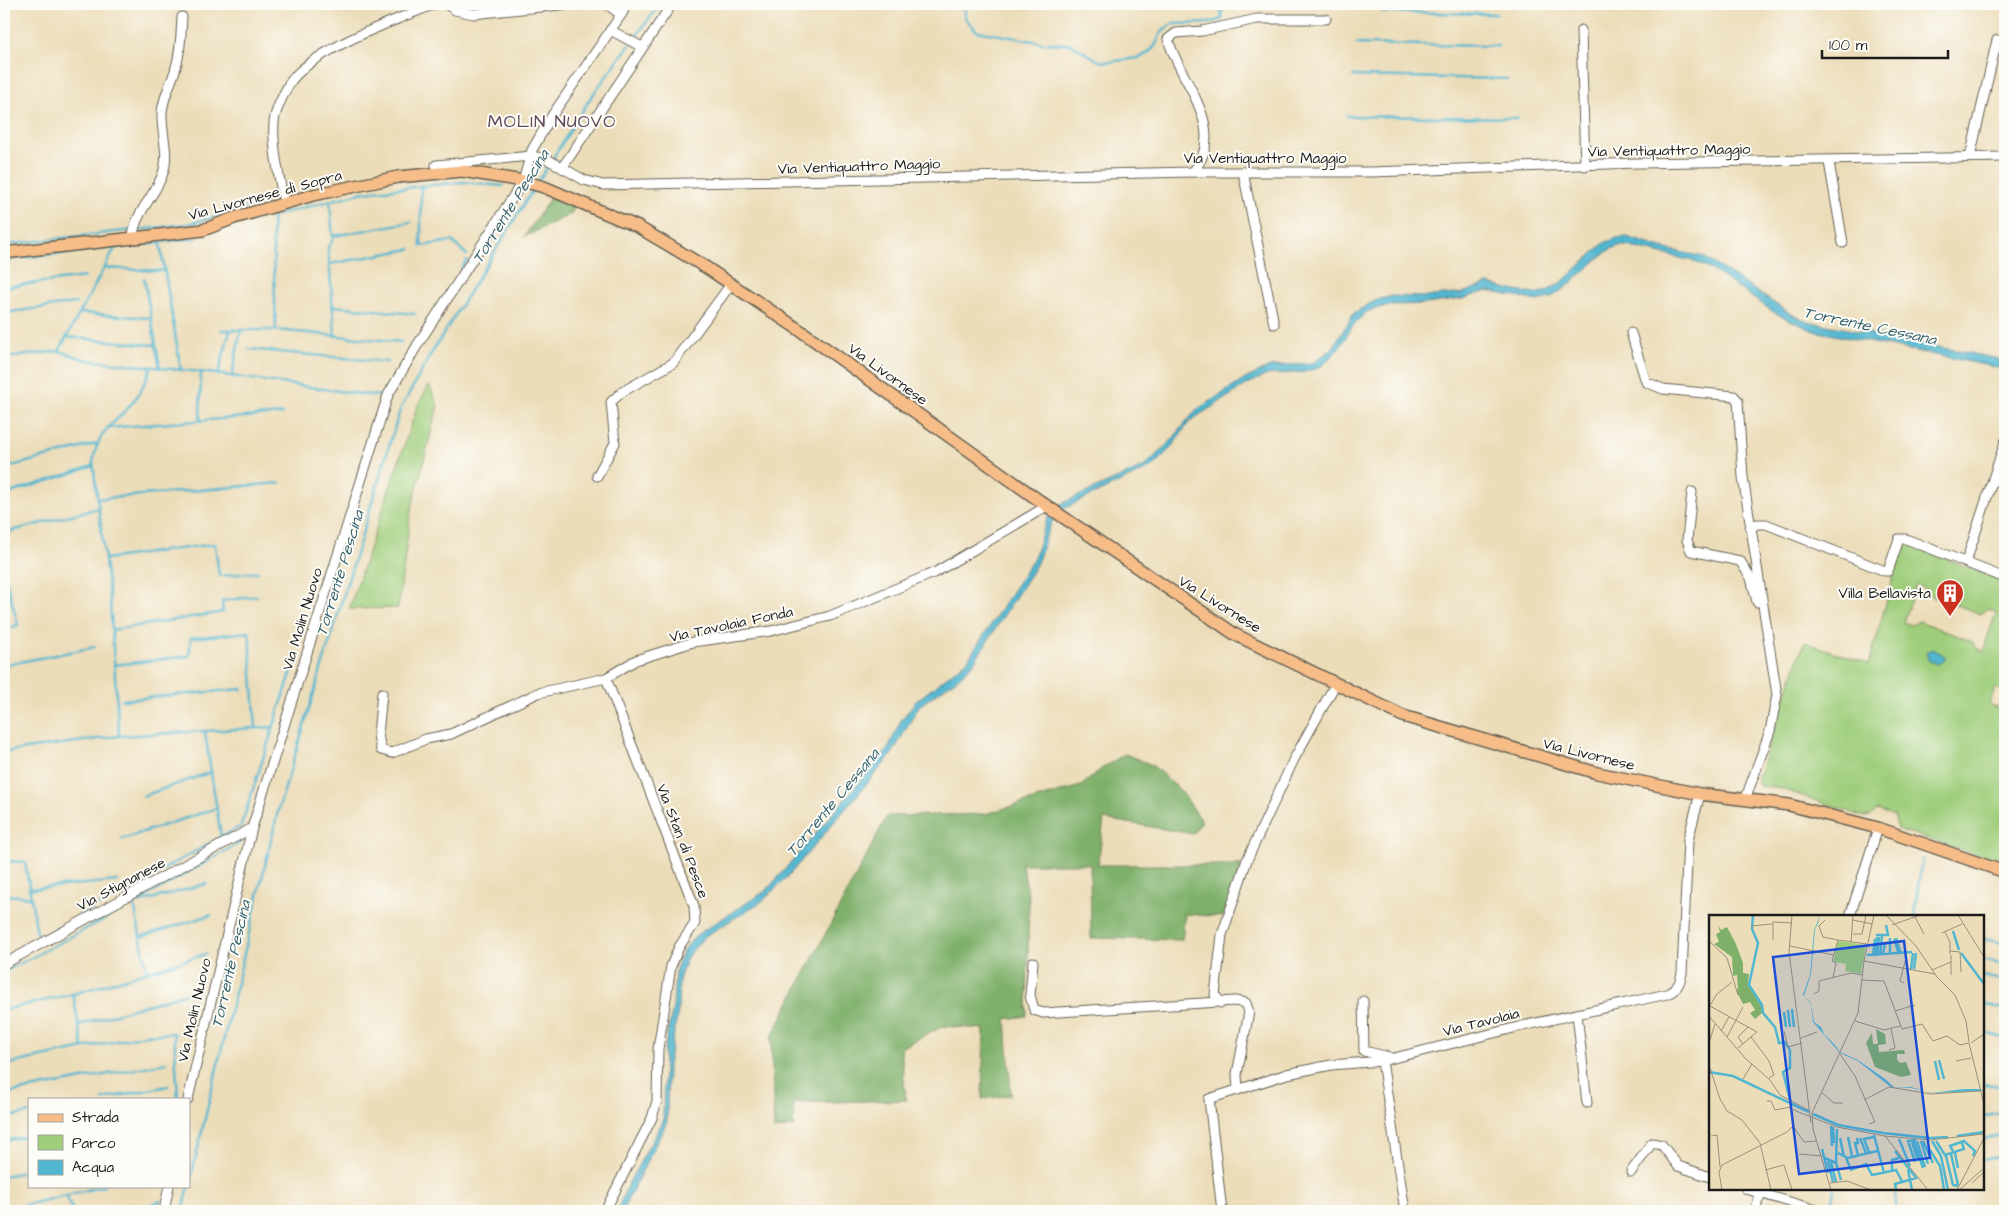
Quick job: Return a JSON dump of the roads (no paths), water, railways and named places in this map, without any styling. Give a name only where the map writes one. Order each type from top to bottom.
[{"type":"main road","name":"Via Livornese di Sopra","points":[[4,253],[203,230],[284,203],[398,177],[462,171],[527,182]]},
{"type":"main road","name":"Via Livornese","points":[[527,182],[544,186],[638,227],[731,284],[804,333],[1063,518],[1236,634],[1403,716],[1486,742],[1597,773],[1700,794],[1745,800],[1767,800],[1878,828],[2005,872]]},
{"type":"street","points":[[284,203],[275,147],[275,117],[290,83],[313,61],[368,32],[435,4]]},
{"type":"street","points":[[446,4],[455,10],[473,14],[570,4]]},
{"type":"street","points":[[607,4],[621,7]]},
{"type":"street","points":[[559,166],[640,46],[672,4]]},
{"type":"street","name":"Via Molin Nuovo","points":[[188,1098],[252,828],[331,570],[388,395],[418,344],[527,182],[531,156],[540,137],[610,30],[621,7]]},
{"type":"street","points":[[133,238],[134,225],[159,184],[166,160],[162,114],[165,93],[176,68],[182,17]]},
{"type":"street","points":[[1193,172],[1200,163],[1206,143],[1205,123],[1193,92],[1172,53],[1168,39],[1176,33],[1202,31],[1257,19],[1326,20]]},
{"type":"street","points":[[610,30],[640,46]]},
{"type":"street","points":[[1581,30],[1585,166]]},
{"type":"street","points":[[1970,156],[1997,40]]},
{"type":"street","points":[[436,165],[531,156]]},
{"type":"street","name":"Via Ventiquattro Maggio","points":[[531,156],[548,159],[584,180],[603,185],[1193,172],[1370,172],[1829,162],[1970,156],[2005,157]]},
{"type":"street","points":[[1829,162],[1843,243]]},
{"type":"street","points":[[1242,172],[1274,324]]},
{"type":"street","points":[[597,476],[615,443],[611,402],[622,392],[673,363],[731,284]]},
{"type":"street","points":[[1631,333],[1646,382],[1663,389],[1734,396],[1738,401],[1741,463],[1776,684],[1776,704],[1770,731],[1745,800]]},
{"type":"street","points":[[1966,562],[2005,442]]},
{"type":"street","points":[[1692,492],[1687,540],[1691,551],[1740,561],[1752,578],[1759,611],[1767,627]]},
{"type":"street","name":"Via Tavolaia Fonda","points":[[382,693],[378,735],[381,750],[392,753],[426,739],[451,734],[538,693],[606,678],[636,660],[693,642],[771,631],[830,616],[936,572],[1048,507]]},
{"type":"street","points":[[1750,528],[1757,524],[1766,524],[1885,571],[1888,571],[1899,539],[1906,539],[2005,578]]},
{"type":"street","name":"Via Stan di Pesce","points":[[605,1211],[652,1118],[657,1101],[658,1049],[670,966],[695,922],[694,906],[606,678]]},
{"type":"street","points":[[1221,1003],[1215,995],[1215,985],[1222,935],[1247,860],[1294,759],[1336,683]]},
{"type":"street","name":"Via Tavolaia","points":[[1222,1211],[1209,1099],[1287,1074],[1331,1065],[1397,1058],[1667,994],[1679,985],[1682,973],[1688,840],[1700,794]]},
{"type":"street","name":"Via Stignanese","points":[[4,964],[252,828]]},
{"type":"street","points":[[1850,915],[1878,828]]},
{"type":"street","points":[[1033,962],[1030,995],[1034,1010],[1042,1013],[1241,1001],[1246,1003],[1249,1008],[1237,1074],[1238,1090]]},
{"type":"street","points":[[1363,1001],[1364,1051],[1377,1056],[1397,1058]]},
{"type":"street","points":[[1578,1014],[1587,1102]]},
{"type":"street","points":[[1382,1061],[1405,1211]]},
{"type":"street","points":[[1631,1172],[1652,1142],[1662,1145],[1678,1166],[1709,1177]]},
{"type":"street","points":[[164,1211],[169,1188]]},
{"type":"street","points":[[1755,1211],[1761,1191],[1820,1211]]},
{"type":"water","points":[[1627,237],[1661,248],[1704,257],[1791,314],[1807,321],[1994,358],[2005,361],[2005,369],[1814,331],[1775,313],[1712,270],[1693,261],[1626,246],[1617,246],[1605,253],[1564,289],[1550,298],[1537,301],[1487,291],[1462,299],[1426,304],[1392,305],[1365,313],[1352,327],[1340,347],[1321,367],[1305,372],[1267,375],[1248,384],[1190,421],[1172,447],[1152,467],[1061,510],[1052,522],[1036,565],[973,664],[958,678],[919,706],[892,754],[791,873],[764,900],[704,937],[687,957],[679,980],[678,1012],[668,1065],[667,1122],[622,1211],[617,1211],[627,1186],[663,1121],[664,1050],[673,1007],[675,972],[684,949],[698,934],[767,890],[888,749],[900,722],[915,702],[967,661],[1032,561],[1047,520],[1054,507],[1145,466],[1170,442],[1196,410],[1247,378],[1270,367],[1313,363],[1332,349],[1354,313],[1376,300],[1392,296],[1425,297],[1462,293],[1488,284],[1536,294],[1547,291],[1562,282],[1604,243],[1617,238]]},
{"type":"water","points":[[1933,649],[1945,656],[1945,660],[1937,664],[1929,661],[1926,653]]},
{"type":"waterway","name":"Torrente Pescina","points":[[538,182],[591,97],[660,4]]},
{"type":"waterway","points":[[965,4],[965,18],[977,31],[1044,43],[1071,44],[1099,61],[1108,62],[1138,58],[1147,54],[1155,46],[1162,31],[1172,24],[1208,23],[1222,19],[1221,4]]},
{"type":"waterway","points":[[1383,12],[1496,14]]},
{"type":"waterway","points":[[1356,44],[1498,46]]},
{"type":"waterway","points":[[1353,76],[1507,79]]},
{"type":"waterway","points":[[1347,116],[1518,118]]},
{"type":"waterway","points":[[276,330],[272,216],[364,192],[464,182],[503,186]]},
{"type":"waterway","points":[[421,185],[421,246],[452,241],[467,255]]},
{"type":"waterway","name":"Torrente Pescina","points":[[190,1182],[278,811],[400,410],[431,354],[534,188]]},
{"type":"waterway","points":[[330,201],[333,240],[328,247],[335,336]]},
{"type":"waterway","points":[[137,230],[189,224],[265,202]]},
{"type":"waterway","points":[[333,236],[411,222]]},
{"type":"waterway","points":[[4,245],[132,230]]},
{"type":"waterway","points":[[4,260],[197,238]]},
{"type":"waterway","points":[[160,243],[181,370]]},
{"type":"waterway","points":[[4,358],[59,351],[115,248]]},
{"type":"waterway","points":[[330,264],[410,249]]},
{"type":"waterway","points":[[461,269],[467,260]]},
{"type":"waterway","points":[[104,268],[164,271]]},
{"type":"waterway","points":[[4,287],[85,277]]},
{"type":"waterway","points":[[144,278],[160,368]]},
{"type":"waterway","points":[[4,313],[76,303]]},
{"type":"waterway","points":[[333,306],[415,314]]},
{"type":"waterway","points":[[80,313],[150,318]]},
{"type":"waterway","points":[[221,330],[276,330],[401,342]]},
{"type":"waterway","points":[[218,375],[230,330]]},
{"type":"waterway","points":[[232,376],[241,330]]},
{"type":"waterway","points":[[67,337],[154,345]]},
{"type":"waterway","points":[[248,349],[387,362]]},
{"type":"waterway","points":[[59,351],[87,360],[201,372],[360,394],[383,396],[385,393]]},
{"type":"waterway","points":[[119,736],[110,601],[93,462],[101,436],[136,399],[151,367]]},
{"type":"waterway","points":[[200,419],[201,372]]},
{"type":"waterway","points":[[107,428],[282,414]]},
{"type":"waterway","points":[[4,468],[96,444]]},
{"type":"waterway","points":[[4,495],[93,466]]},
{"type":"waterway","points":[[97,499],[280,483]]},
{"type":"waterway","points":[[4,533],[98,508]]},
{"type":"waterway","points":[[105,559],[215,544],[219,576],[258,572]]},
{"type":"waterway","points":[[4,571],[18,625],[4,630]]},
{"type":"waterway","points":[[112,630],[223,612],[222,601],[257,596]]},
{"type":"waterway","points":[[114,665],[189,656],[191,638],[249,632],[256,728]]},
{"type":"waterway","points":[[4,643],[4,689]]},
{"type":"waterway","points":[[5,665],[95,647]]},
{"type":"waterway","points":[[4,958],[241,826],[295,661]]},
{"type":"waterway","points":[[122,700],[242,689]]},
{"type":"waterway","points":[[4,752],[119,736],[274,727]]},
{"type":"waterway","points":[[205,733],[221,837]]},
{"type":"waterway","points":[[143,796],[211,772]]},
{"type":"waterway","points":[[122,839],[217,808]]},
{"type":"waterway","points":[[4,972],[133,904],[241,842]]},
{"type":"waterway","points":[[1914,915],[1922,858]]},
{"type":"waterway","points":[[4,861],[25,862],[38,939]]},
{"type":"waterway","points":[[30,889],[117,881]]},
{"type":"waterway","points":[[137,903],[206,884]]},
{"type":"waterway","points":[[4,895],[31,897]]},
{"type":"waterway","points":[[133,899],[147,971]]},
{"type":"waterway","points":[[140,937],[211,915]]},
{"type":"waterway","points":[[1984,939],[2005,943]]},
{"type":"waterway","points":[[4,1010],[73,994],[206,954]]},
{"type":"waterway","points":[[1984,960],[2005,965]]},
{"type":"waterway","points":[[1984,976],[2005,981]]},
{"type":"waterway","points":[[79,1025],[197,990]]},
{"type":"waterway","points":[[73,994],[83,1048]]},
{"type":"waterway","points":[[1984,1004],[2005,1009]]},
{"type":"waterway","points":[[4,1065],[145,1035],[174,1033],[178,1098]]},
{"type":"waterway","points":[[1984,1033],[2005,1038]]},
{"type":"waterway","points":[[4,1094],[166,1063]]},
{"type":"waterway","points":[[1984,1084],[2005,1086]]},
{"type":"waterway","points":[[108,1098],[168,1086]]},
{"type":"waterway","points":[[1984,1117],[2005,1112]]},
{"type":"waterway","points":[[4,1118],[28,1113]]},
{"type":"waterway","points":[[1984,1140],[2005,1135]]},
{"type":"waterway","points":[[4,1141],[28,1136]]},
{"type":"waterway","points":[[1984,1160],[2005,1155]]},
{"type":"waterway","points":[[4,1176],[28,1171]]},
{"type":"waterway","points":[[4,1210],[96,1188]]},
{"type":"waterway","name":"Torrente Pescina","points":[[183,1211],[188,1188]]},
{"type":"waterway","points":[[1770,1190],[1814,1205]]},
{"type":"waterway","points":[[1819,1206],[1827,1209],[1831,1206],[1834,1190]]},
{"type":"waterway","points":[[1896,1190],[1896,1211]]},
{"type":"waterway","points":[[67,1197],[73,1211]]},
{"type":"waterway","points":[[137,1211],[160,1201]]},
{"type":"waterway","points":[[1769,1202],[1802,1211]]},
{"type":"place","name":"Villa Bellavista","points":[[1950,617]]},
{"type":"district","name":"MOLIN NUOVO","points":[[552,121]]},
{"type":"water label","name":"Torrente Cessana","points":[[1870,325]]},
{"type":"water label","name":"Torrente Cessana","points":[[832,802]]}]
